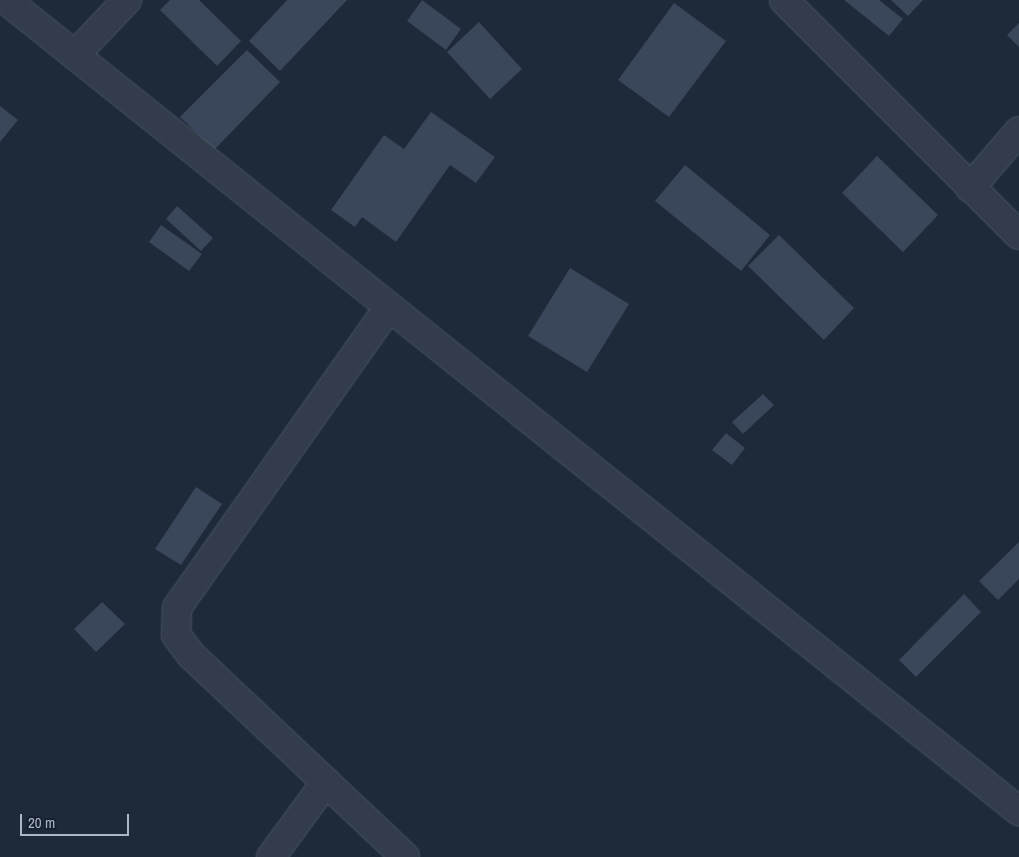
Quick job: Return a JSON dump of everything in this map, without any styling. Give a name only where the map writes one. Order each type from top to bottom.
[{"type":"street","points":[[6,0],[1019,810]]},
{"type":"street","points":[[75,55],[127,0]]},
{"type":"street","points":[[784,0],[1019,235]]},
{"type":"street","points":[[970,188],[1019,131]]},
{"type":"street","points":[[389,307],[177,608],[176,635],[191,655],[405,857]]},
{"type":"street","points":[[271,857],[326,782]]},
{"type":"building","points":[[170,0],[199,0],[241,41],[217,66],[160,10]]},
{"type":"building","points":[[287,0],[347,0],[280,71],[249,41]]},
{"type":"building","points":[[422,0],[461,29],[446,50],[407,21]]},
{"type":"building","points":[[844,0],[879,0],[903,19],[889,36]]},
{"type":"building","points":[[891,0],[923,0],[908,16]]},
{"type":"building","points":[[674,3],[726,41],[669,117],[618,80]]},
{"type":"building","points":[[479,22],[522,69],[490,99],[447,52]]},
{"type":"building","points":[[1019,23],[1019,47],[1007,35]]},
{"type":"building","points":[[247,50],[280,82],[214,150],[180,117]]},
{"type":"building","points":[[0,106],[18,120],[0,142]]},
{"type":"building","points":[[431,112],[495,157],[476,183],[450,165],[396,242],[362,217],[355,227],[331,210],[384,135],[404,149]]},
{"type":"building","points":[[877,156],[938,215],[903,252],[842,193]]},
{"type":"building","points":[[685,165],[770,235],[741,271],[655,201]]},
{"type":"building","points":[[177,206],[213,238],[201,251],[166,219]]},
{"type":"building","points":[[161,225],[202,254],[189,271],[149,242]]},
{"type":"building","points":[[779,235],[854,308],[824,340],[748,266]]},
{"type":"building","points":[[570,268],[629,304],[587,372],[528,336]]},
{"type":"building","points":[[763,394],[774,405],[743,434],[732,422]]},
{"type":"building","points":[[726,433],[745,448],[732,465],[712,450]]},
{"type":"building","points":[[196,487],[222,504],[181,565],[155,549]]},
{"type":"building","points":[[1019,542],[1019,579],[998,600],[979,581]]},
{"type":"building","points":[[964,594],[981,612],[916,677],[899,660]]},
{"type":"building","points":[[102,602],[125,624],[96,652],[74,629]]}]
